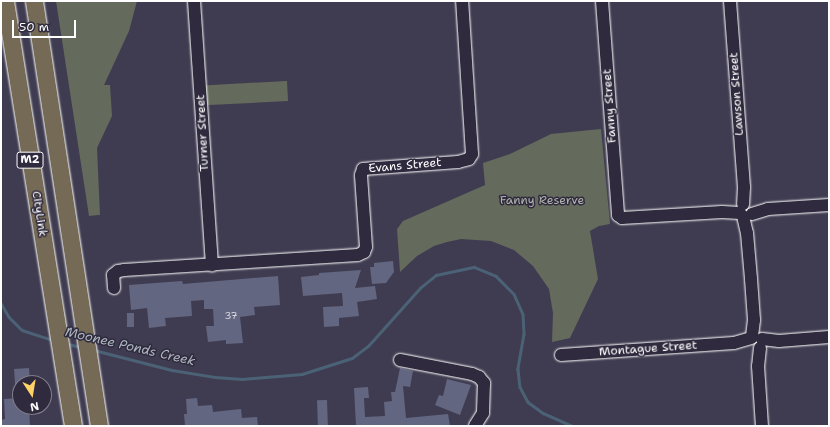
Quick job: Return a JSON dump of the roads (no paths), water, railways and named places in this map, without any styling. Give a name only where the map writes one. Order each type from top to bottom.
[{"type":"highway","name":"CityLink","points":[[5,1],[73,426]]},
{"type":"highway","name":"M2","points":[[34,1],[55,132],[88,363],[99,426]]},
{"type":"street","name":"Turner Street","points":[[194,1],[212,265]]},
{"type":"street","name":"Evans Street","points":[[114,288],[113,275],[118,271],[361,254],[366,247],[361,176],[363,170],[458,162],[469,159],[473,150],[462,1]]},
{"type":"street","name":"Fanny Street","points":[[602,1],[618,215],[622,218],[746,210]]},
{"type":"street","name":"Lawson Street","points":[[730,1],[762,426]]},
{"type":"street","points":[[746,210],[829,205]]},
{"type":"street","name":"Montague Street","points":[[561,355],[829,337]]},
{"type":"street","points":[[400,360],[472,374],[479,377],[484,383],[483,412],[475,426]]},
{"type":"waterway","name":"Moonee Ponds Creek","points":[[94,350],[172,370],[215,377],[242,379],[302,374],[352,358],[368,346],[420,288],[436,275],[474,267],[496,276],[514,294],[523,314],[524,334],[518,369],[520,387],[528,402],[543,413],[572,426]]},
{"type":"waterway","name":"Moonee Ponds Creek","points":[[1,303],[9,317],[22,330],[53,340]]},
{"type":"waterway","name":"Moonee Ponds Creek","points":[[65,343],[80,347]]},
{"type":"park label","name":"Fanny Reserve","points":[[542,201]]}]
